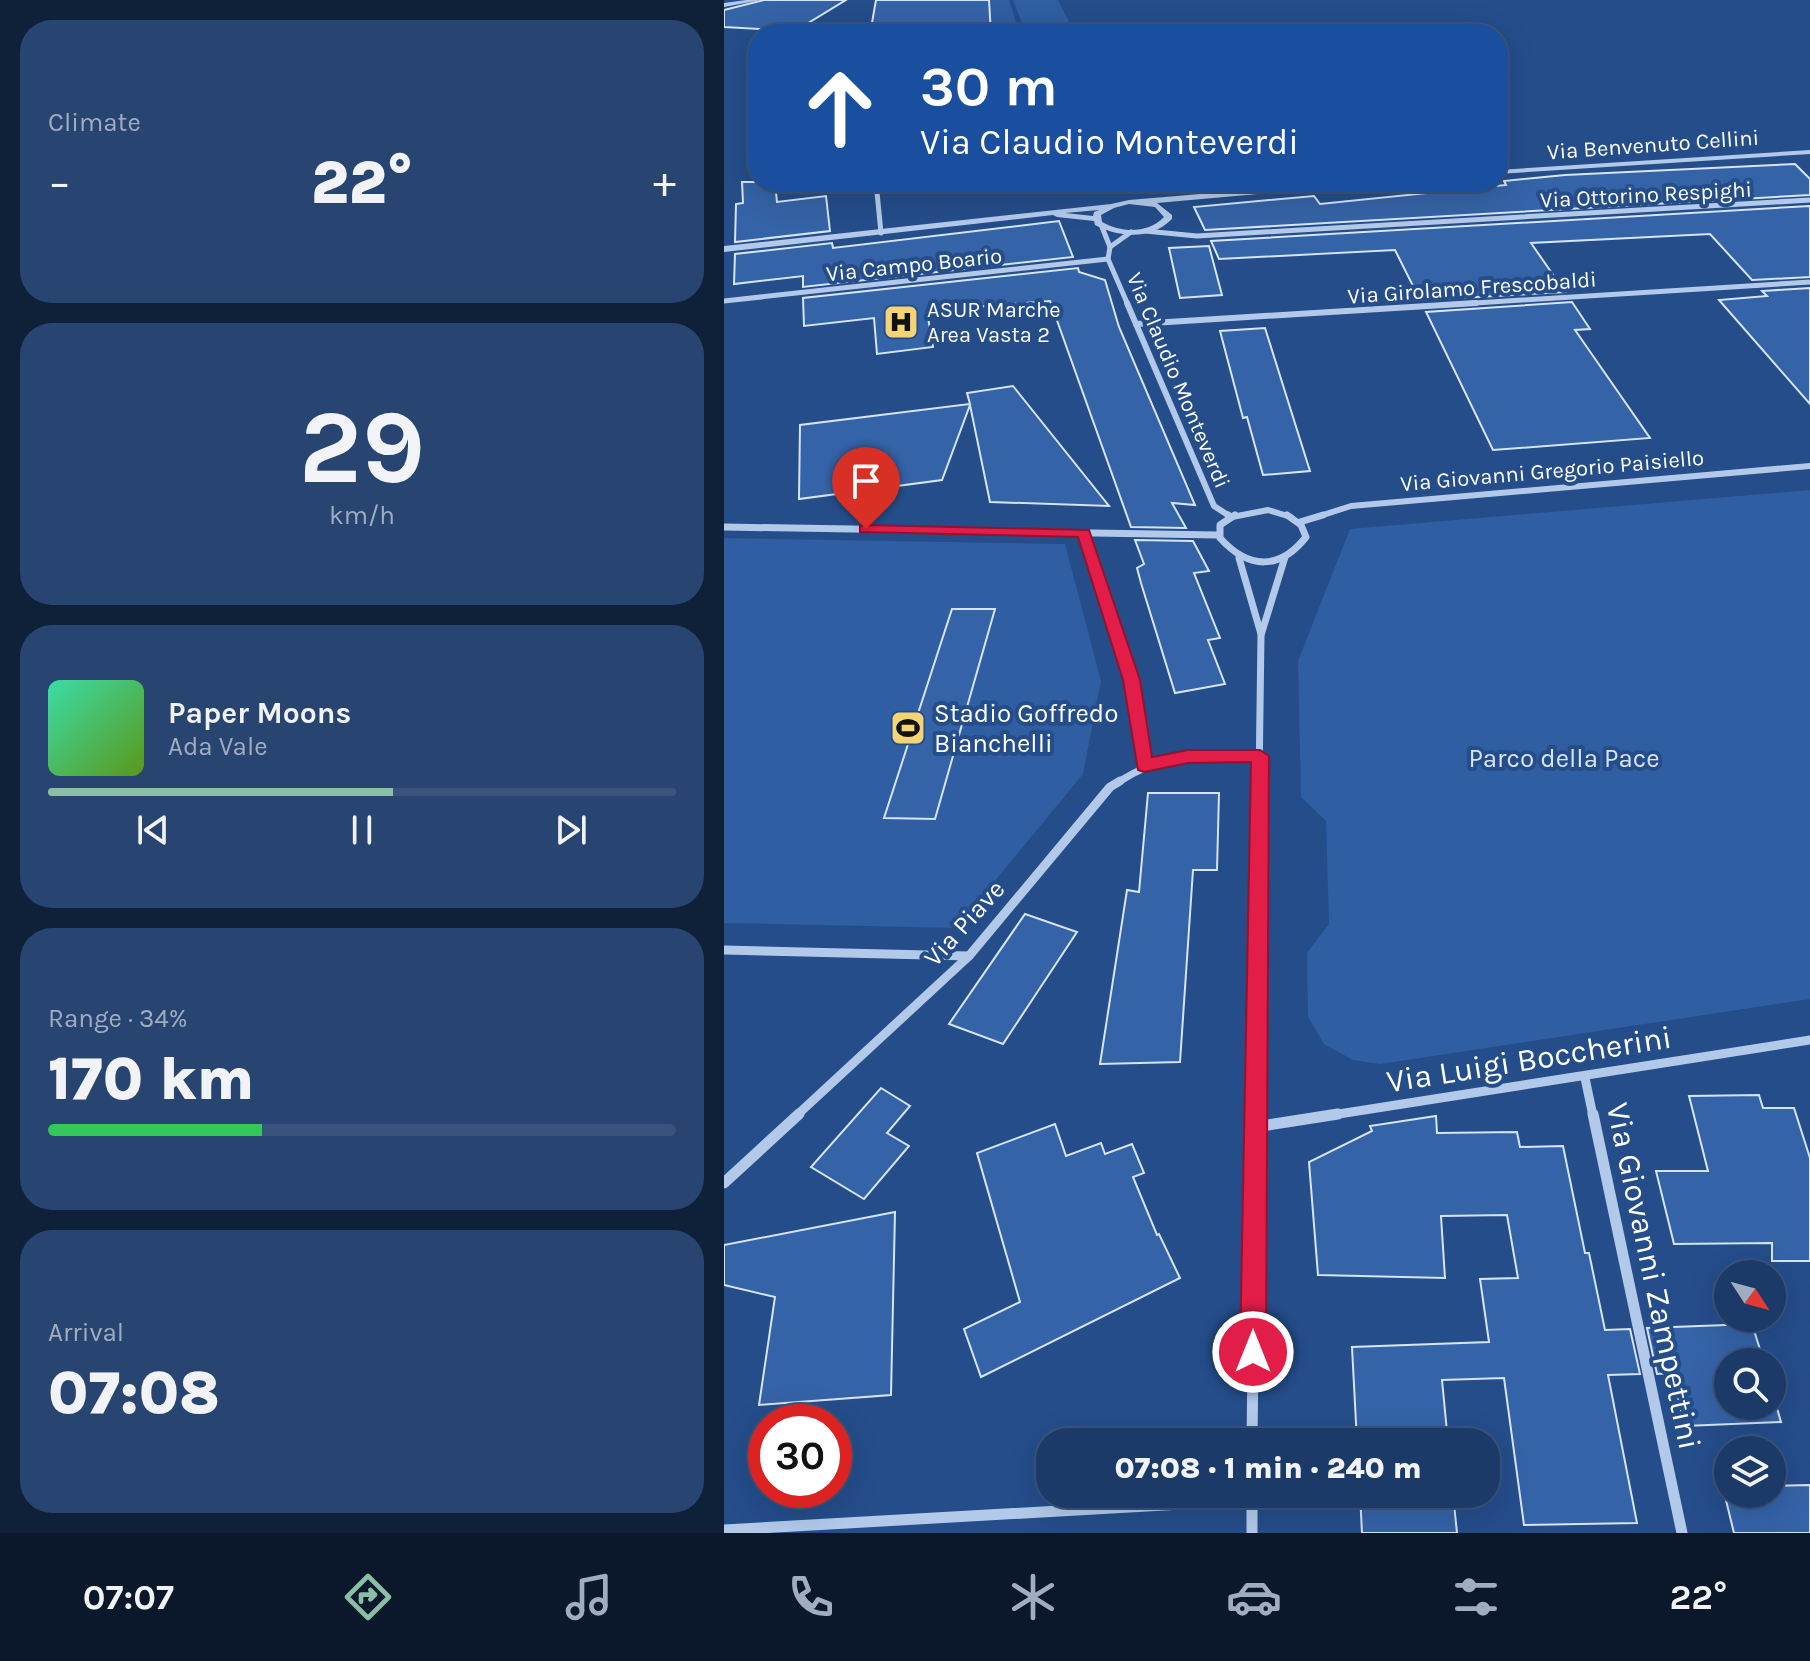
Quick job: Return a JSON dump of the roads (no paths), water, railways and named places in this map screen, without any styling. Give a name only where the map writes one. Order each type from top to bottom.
[{"type":"street","points":[[724,5],[758,0]]},
{"type":"street","name":"Via Benvenuto Cellini","points":[[1508,171],[1810,152]]},
{"type":"street","points":[[877,192],[881,233]]},
{"type":"street","points":[[724,249],[1138,202],[1255,192]]},
{"type":"street","points":[[1138,202],[1163,209],[1197,197]]},
{"type":"street","name":"Via Ottorino Respighi","points":[[1145,231],[1197,236],[1810,200]]},
{"type":"street","points":[[1099,223],[1102,210],[1111,206]]},
{"type":"street","points":[[1040,214],[1099,223],[1131,232],[1160,226],[1169,217],[1163,209]]},
{"type":"street","name":"Via Claudio Monteverdi","points":[[1099,223],[1110,247],[1108,259],[1214,506],[1231,517]]},
{"type":"street","name":"Via Ottorino Respighi","points":[[1160,226],[1197,236]]},
{"type":"street","name":"Via Claudio Monteverdi","points":[[1110,247],[1131,232]]},
{"type":"street","name":"Via Campo Boario","points":[[724,301],[1108,259]]},
{"type":"street","name":"Via Girolamo Frescobaldi","points":[[1136,324],[1810,282]]},
{"type":"street","name":"Via Giovanni Gregorio Paisiello","points":[[1300,522],[1351,506],[1810,466]]},
{"type":"street","points":[[1268,510],[1300,522],[1306,537],[1296,552],[1262,561],[1239,558],[1227,552],[1218,535],[1219,528],[1231,517],[1268,510]]},
{"type":"street","points":[[724,527],[1218,535]]},
{"type":"street","points":[[1084,533],[1132,680],[1144,765]]},
{"type":"street","points":[[1261,635],[1285,557]]},
{"type":"street","points":[[1239,558],[1261,635],[1252,1428]]},
{"type":"street","name":"Via Piave","points":[[724,1183],[969,956],[1110,787],[1144,765],[1188,756],[1260,756]]},
{"type":"street","points":[[724,950],[969,956]]},
{"type":"street","name":"Via Luigi Boccherini","points":[[1255,1127],[1585,1078],[1810,1040]]},
{"type":"street","name":"Via Giovanni Zampettini","points":[[1585,1078],[1682,1533]]},
{"type":"street","points":[[724,1530],[1076,1508]]},
{"type":"street","points":[[1252,1508],[1252,1533]]},
{"type":"place","name":"ASUR Marche Area Vasta 2","points":[[901,322]]},
{"type":"place","name":"Stadio Goffredo Bianchelli","points":[[908,728]]},
{"type":"park label","name":"Parco della Pace","points":[[1564,758]]}]
